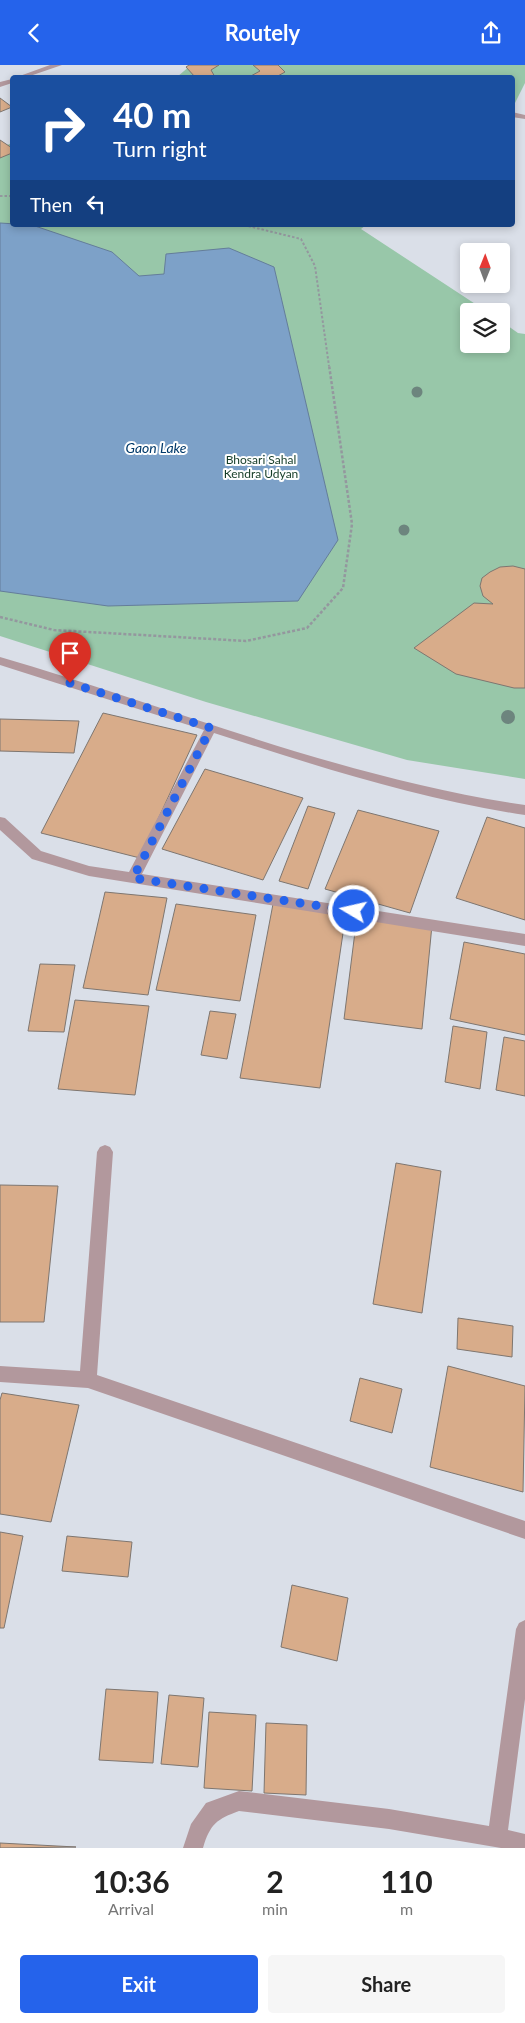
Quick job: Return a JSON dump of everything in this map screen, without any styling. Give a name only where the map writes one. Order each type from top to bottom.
[{"type":"street","points":[[26,75],[58,65]]},
{"type":"street","points":[[0,661],[366,777],[470,802],[525,810]]},
{"type":"street","points":[[133,878],[211,728]]},
{"type":"street","points":[[0,822],[12,835],[37,855],[89,871],[525,940]]},
{"type":"street","points":[[88,1381],[104,1152]]},
{"type":"street","points":[[0,1374],[88,1381],[525,1530]]},
{"type":"street","points":[[497,1837],[525,1629]]},
{"type":"street","points":[[193,1848],[198,1831],[213,1810],[239,1801],[389,1819],[497,1837],[525,1844]]},
{"type":"path","points":[[0,617],[54,630],[246,641],[307,628],[343,588],[352,525],[315,267],[301,239],[252,227]]},
{"type":"green space","points":[[191,65],[525,65],[525,83],[515,103],[515,75],[179,75]]},
{"type":"green space","name":"Bhosari Sahal Kendra Udyan","points":[[10,144],[10,227],[364,227],[361,229],[474,303],[460,303],[460,353],[510,353],[510,327],[518,333],[525,334],[525,779],[407,760],[206,702],[0,636],[0,148]]},
{"type":"water","name":"Gaon Lake","points":[[0,223],[10,224],[10,227],[38,227],[112,252],[139,276],[164,274],[166,254],[229,248],[274,267],[338,540],[298,601],[108,606],[0,591]]},
{"type":"building","points":[[189,65],[219,65],[211,70],[214,75],[193,75],[186,67]]},
{"type":"building","points":[[253,65],[278,65],[285,72],[280,75],[253,75],[260,71]]},
{"type":"building","points":[[0,98],[10,106],[10,108],[0,112]]},
{"type":"building","points":[[0,140],[10,147],[10,154],[0,158]]},
{"type":"building","points":[[513,566],[525,569],[525,688],[514,688],[456,674],[414,648],[474,603],[493,604],[483,596],[480,586],[482,578],[500,567]]},
{"type":"building","points":[[103,713],[197,735],[140,858],[41,833]]},
{"type":"building","points":[[0,719],[79,721],[74,753],[0,751]]},
{"type":"building","points":[[205,769],[303,798],[263,880],[162,849]]},
{"type":"building","points":[[308,806],[335,813],[308,889],[279,881]]},
{"type":"building","points":[[358,810],[439,831],[410,913],[325,889]]},
{"type":"building","points":[[487,817],[525,828],[525,920],[456,898]]},
{"type":"building","points":[[105,892],[167,898],[148,995],[83,988]]},
{"type":"building","points":[[176,904],[256,915],[240,1001],[156,990]]},
{"type":"building","points":[[273,904],[346,913],[320,1088],[240,1078]]},
{"type":"building","points":[[357,916],[432,925],[422,1029],[344,1019]]},
{"type":"building","points":[[464,942],[525,954],[525,1035],[450,1019]]},
{"type":"building","points":[[40,964],[75,965],[64,1032],[28,1031]]},
{"type":"building","points":[[75,1000],[149,1006],[135,1095],[58,1089]]},
{"type":"building","points":[[210,1011],[236,1014],[227,1059],[201,1055]]},
{"type":"building","points":[[453,1026],[487,1032],[480,1089],[445,1082]]},
{"type":"building","points":[[504,1037],[525,1041],[525,1096],[496,1090]]},
{"type":"building","points":[[396,1163],[441,1171],[422,1313],[373,1304]]},
{"type":"building","points":[[0,1185],[58,1186],[44,1322],[0,1322]]},
{"type":"building","points":[[458,1318],[513,1326],[512,1357],[457,1349]]},
{"type":"building","points":[[448,1366],[525,1386],[523,1492],[430,1467]]},
{"type":"building","points":[[360,1378],[402,1389],[392,1433],[350,1421]]},
{"type":"building","points":[[2,1393],[79,1405],[51,1522],[0,1514],[0,1400]]},
{"type":"building","points":[[0,1532],[23,1536],[4,1628],[0,1628]]},
{"type":"building","points":[[67,1536],[132,1542],[128,1577],[62,1571]]},
{"type":"building","points":[[292,1585],[348,1598],[337,1661],[281,1647]]},
{"type":"building","points":[[106,1689],[158,1692],[153,1763],[99,1760]]},
{"type":"building","points":[[169,1695],[204,1698],[198,1767],[161,1764]]},
{"type":"building","points":[[209,1712],[256,1715],[252,1791],[204,1788]]},
{"type":"building","points":[[266,1723],[307,1725],[306,1795],[264,1793]]},
{"type":"building","points":[[0,1843],[76,1847],[0,1848]]},
{"type":"route","points":[[70,683],[211,728],[133,878],[354,911]]}]
